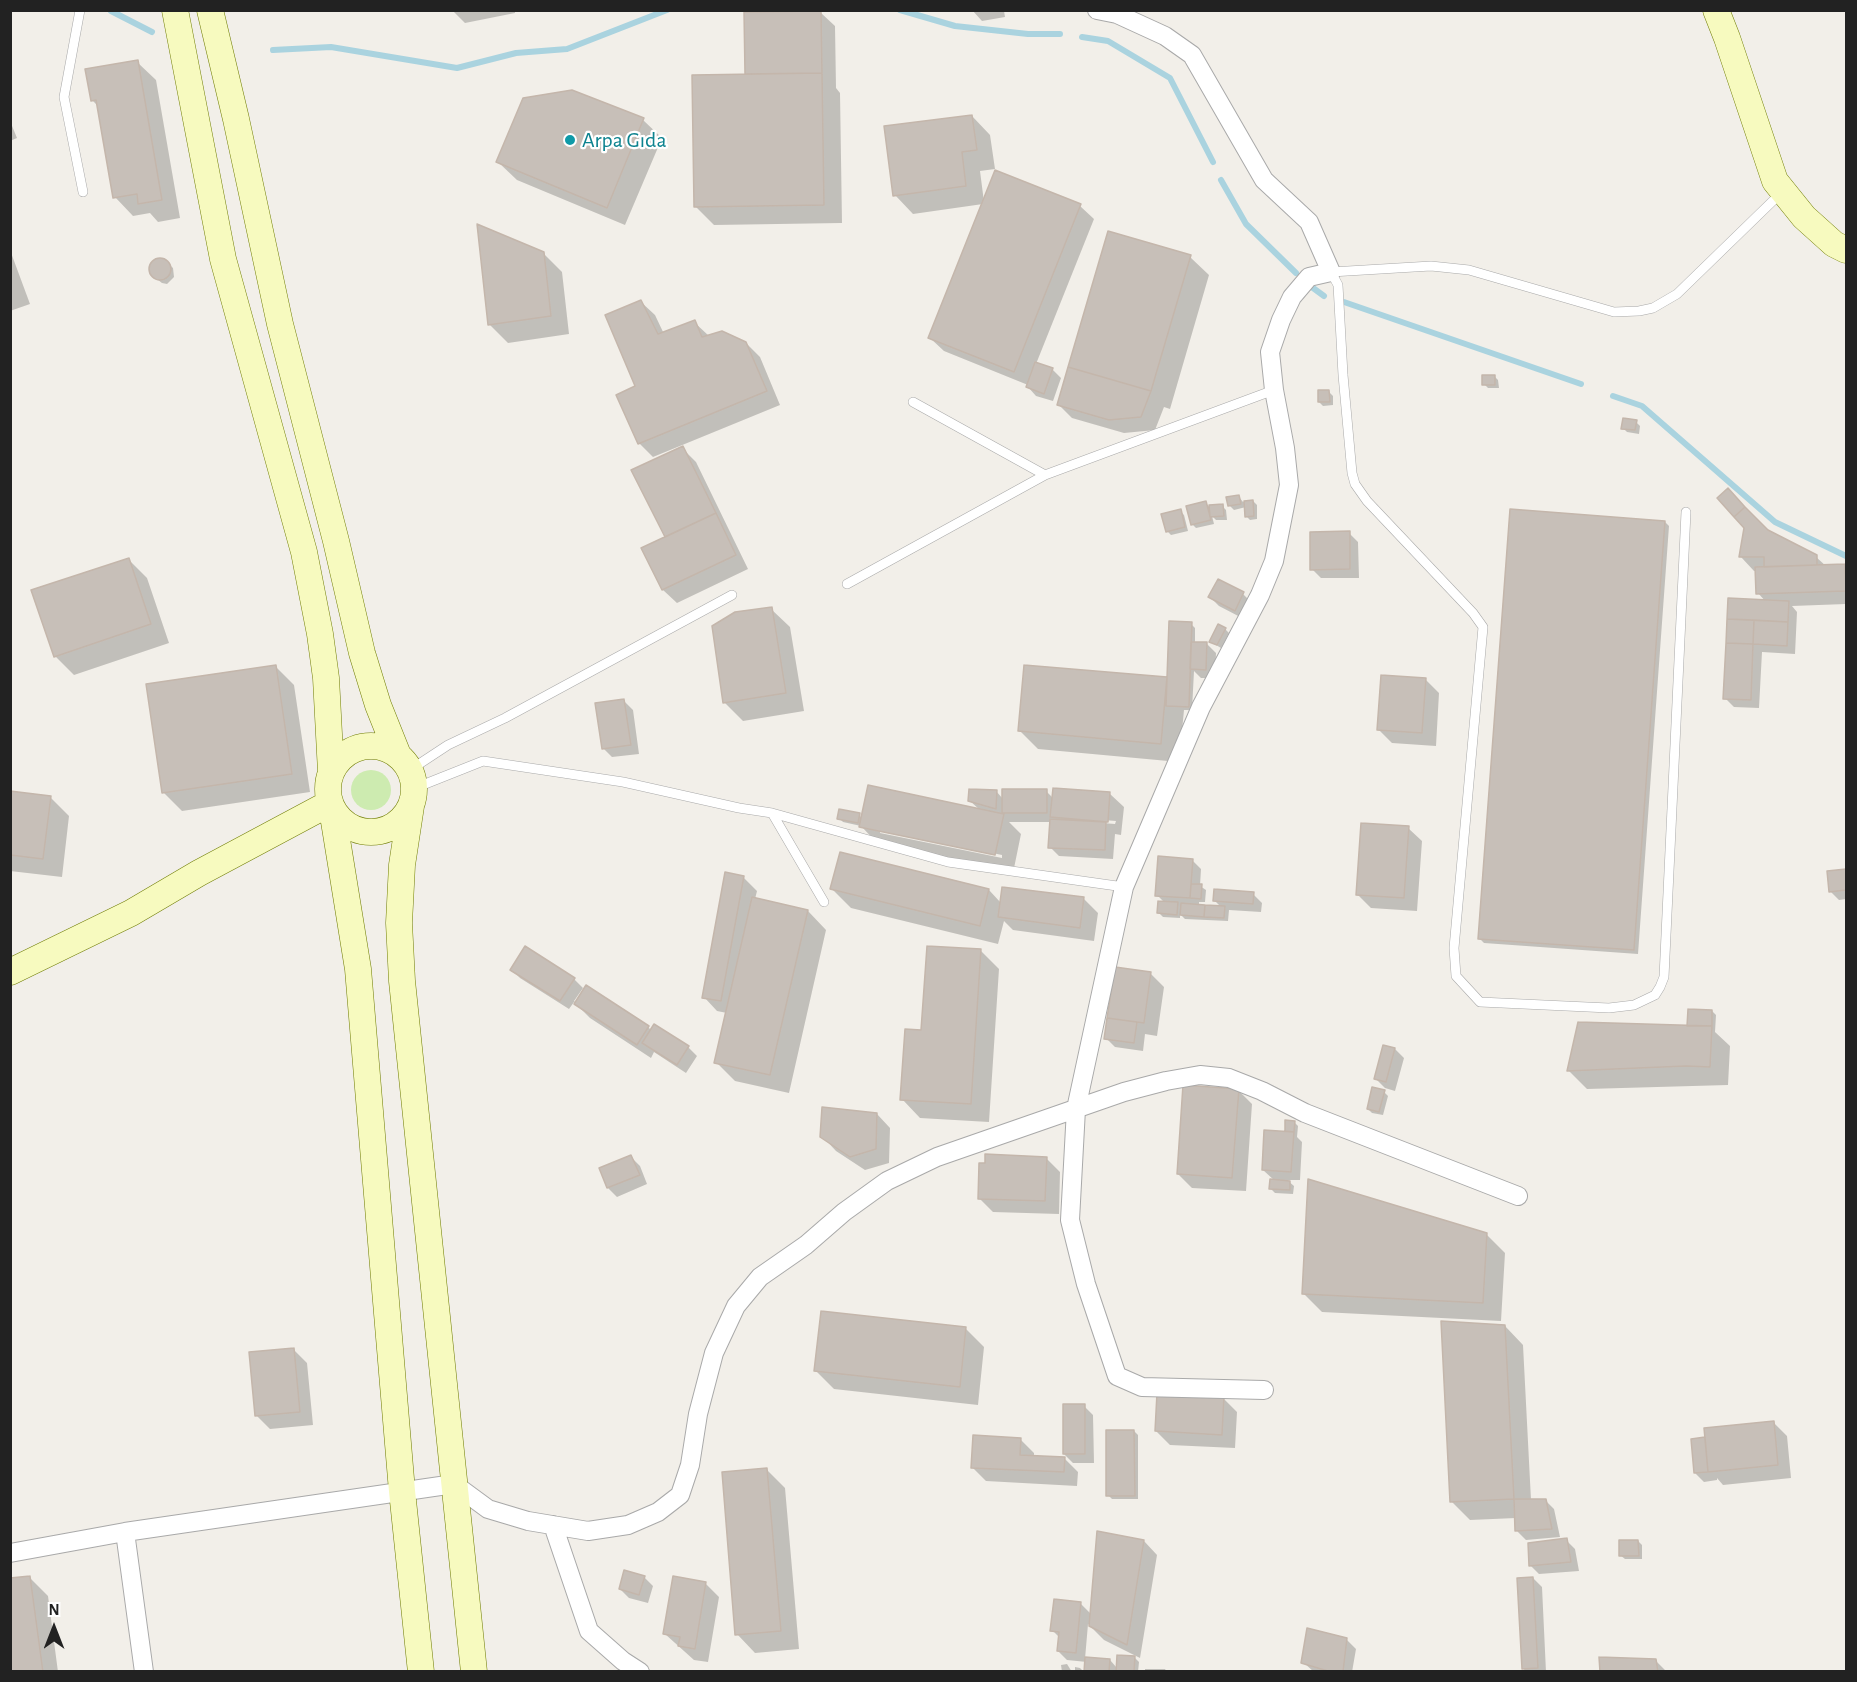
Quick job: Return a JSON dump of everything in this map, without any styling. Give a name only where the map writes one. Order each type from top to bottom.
[{"type":"street","points":[[175,10],[224,259],[304,552],[320,634],[326,678],[331,772],[328,793],[358,969],[402,1491],[421,1671]]},
{"type":"street","points":[[210,10],[280,324],[336,541],[362,653],[378,705],[408,780],[399,922],[402,981],[474,1671]]},
{"type":"street","points":[[1098,10],[1117,14],[1165,36],[1192,55],[1264,180],[1309,222],[1331,272],[1309,277],[1292,297],[1270,352],[1289,485],[1274,561],[1260,595],[1201,707],[1124,886],[1076,1108],[1070,1220],[1086,1284],[1117,1376],[1142,1387],[1264,1390]]},
{"type":"street","points":[[1716,10],[1775,181],[1804,217],[1834,244],[1846,250]]},
{"type":"street","points":[[331,772],[348,752],[360,747],[380,747],[408,780],[404,818],[393,827],[380,832],[352,828],[341,820],[331,806]]},
{"type":"street","points":[[10,972],[130,913],[199,873],[331,806]]},
{"type":"street","points":[[10,1553],[125,1532],[454,1484],[488,1509],[528,1521],[588,1531],[628,1525],[658,1512],[680,1495],[690,1465],[698,1414],[714,1353],[736,1306],[760,1277],[806,1245],[844,1212],[887,1181],[937,1157],[1124,1092],[1166,1081],[1200,1075],[1229,1078],[1262,1091],[1305,1113],[1518,1196]]},
{"type":"street","points":[[553,1525],[589,1631],[623,1661],[640,1671]]},
{"type":"street","points":[[125,1532],[144,1671]]},
{"type":"lane","points":[[80,10],[64,97],[83,192]]},
{"type":"lane","points":[[1686,512],[1664,977],[1660,987],[1655,995],[1634,1005],[1609,1008],[1480,1002],[1456,976],[1454,948],[1483,627],[1473,613],[1367,501],[1355,484],[1343,375],[1338,285],[1331,272],[1431,266],[1469,270],[1614,312],[1639,311],[1659,305],[1677,294],[1784,192]]},
{"type":"lane","points":[[847,584],[1045,476],[1274,390]]},
{"type":"lane","points":[[913,402],[1045,476]]},
{"type":"lane","points":[[408,780],[448,745],[505,718],[732,595]]},
{"type":"lane","points":[[408,780],[483,761],[623,782],[739,808],[772,813],[948,861],[1124,886]]},
{"type":"lane","points":[[772,813],[824,902]]},
{"type":"green space","points":[[371,770],[385,776],[391,790],[385,804],[371,810],[357,804],[351,790],[357,776]]},
{"type":"building","points":[[821,11],[822,73],[745,74],[744,12]]},
{"type":"building","points":[[138,60],[162,200],[138,204],[137,194],[113,198],[96,100],[91,101],[85,69]]},
{"type":"building","points":[[822,73],[824,205],[694,207],[692,75]]},
{"type":"building","name":"Arpa Gıda","points":[[572,90],[644,118],[607,208],[496,162],[523,98]]},
{"type":"building","points":[[972,115],[977,150],[962,152],[966,186],[893,196],[884,126]]},
{"type":"building","points":[[995,170],[1081,204],[1014,372],[928,338]]},
{"type":"building","points":[[477,224],[544,252],[551,316],[488,325]]},
{"type":"building","points":[[1108,231],[1191,255],[1151,391],[1068,367]]},
{"type":"building","points":[[160,258],[168,261],[171,269],[168,277],[160,280],[152,277],[149,269],[152,261]]},
{"type":"building","points":[[641,300],[658,334],[695,320],[702,337],[722,331],[746,342],[767,391],[638,444],[616,395],[635,386],[605,315]]},
{"type":"building","points":[[1035,362],[1053,368],[1044,394],[1026,387]]},
{"type":"building","points":[[1068,367],[1151,391],[1141,417],[1109,420],[1057,405]]},
{"type":"building","points":[[1482,375],[1495,375],[1495,385],[1482,385]]},
{"type":"building","points":[[1318,390],[1329,390],[1330,402],[1318,402]]},
{"type":"building","points":[[1623,418],[1637,420],[1635,430],[1621,429]]},
{"type":"building","points":[[683,446],[716,513],[665,537],[631,470]]},
{"type":"building","points":[[1728,488],[1745,507],[1734,517],[1717,498]]},
{"type":"building","points":[[1239,495],[1241,504],[1228,506],[1226,497]]},
{"type":"building","points":[[1253,500],[1254,516],[1245,517],[1244,501]]},
{"type":"building","points":[[1206,501],[1211,520],[1191,525],[1186,506]]},
{"type":"building","points":[[1223,504],[1224,516],[1210,517],[1209,505]]},
{"type":"building","points":[[1745,507],[1768,530],[1817,555],[1817,565],[1764,567],[1764,557],[1739,557],[1744,528],[1734,517]]},
{"type":"building","points":[[1181,509],[1185,527],[1166,532],[1161,514]]},
{"type":"building","points":[[1510,509],[1665,521],[1634,950],[1478,939]]},
{"type":"building","points":[[716,513],[736,555],[662,590],[641,548]]},
{"type":"building","points":[[1350,531],[1350,569],[1310,570],[1310,532]]},
{"type":"building","points":[[129,558],[151,624],[54,657],[31,590]]},
{"type":"building","points":[[1845,564],[1846,591],[1756,594],[1755,567]]},
{"type":"building","points":[[1218,579],[1244,592],[1235,611],[1208,597]]},
{"type":"building","points":[[1728,598],[1789,601],[1788,622],[1727,619]]},
{"type":"building","points":[[772,607],[786,693],[723,703],[712,626],[735,612]]},
{"type":"building","points":[[1727,619],[1754,620],[1753,644],[1726,643]]},
{"type":"building","points":[[1754,620],[1788,622],[1787,646],[1753,644]]},
{"type":"building","points":[[1169,621],[1192,622],[1189,707],[1166,706]]},
{"type":"building","points":[[1218,624],[1226,628],[1217,645],[1209,642]]},
{"type":"building","points":[[1191,642],[1207,642],[1206,670],[1190,669]]},
{"type":"building","points":[[1726,643],[1753,644],[1751,700],[1723,699]]},
{"type":"building","points":[[276,665],[292,774],[162,793],[146,684]]},
{"type":"building","points":[[1024,665],[1167,677],[1161,744],[1018,731]]},
{"type":"building","points":[[1381,675],[1426,678],[1422,733],[1377,730]]},
{"type":"building","points":[[624,699],[631,745],[602,749],[595,703]]},
{"type":"building","points":[[868,785],[1004,814],[995,855],[859,827]]},
{"type":"building","points":[[1053,788],[1110,792],[1108,822],[1050,817]]},
{"type":"building","points":[[969,789],[997,790],[996,809],[968,801]]},
{"type":"building","points":[[1002,789],[1047,789],[1047,813],[1002,813]]},
{"type":"building","points":[[10,791],[51,796],[43,859],[10,855]]},
{"type":"building","points":[[839,809],[860,813],[858,823],[837,819]]},
{"type":"building","points":[[1050,819],[1106,822],[1105,850],[1048,848]]},
{"type":"building","points":[[1361,823],[1409,826],[1404,898],[1356,895]]},
{"type":"building","points":[[840,852],[989,889],[980,926],[830,889]]},
{"type":"building","points":[[1158,856],[1193,859],[1190,898],[1155,896]]},
{"type":"building","points":[[1846,869],[1846,890],[1829,892],[1827,871]]},
{"type":"building","points":[[725,872],[744,876],[721,1001],[702,998]]},
{"type":"building","points":[[1191,884],[1202,884],[1201,899],[1190,898]]},
{"type":"building","points":[[1002,887],[1084,897],[1080,928],[998,917]]},
{"type":"building","points":[[1214,889],[1254,892],[1253,904],[1213,901]]},
{"type":"building","points":[[752,897],[808,910],[770,1075],[714,1063]]},
{"type":"building","points":[[1158,901],[1178,902],[1177,915],[1157,913]]},
{"type":"building","points":[[1181,903],[1205,905],[1204,917],[1180,915]]},
{"type":"building","points":[[1205,905],[1225,906],[1224,918],[1204,917]]},
{"type":"building","points":[[525,946],[575,978],[560,1001],[510,970]]},
{"type":"building","points":[[927,946],[981,949],[971,1104],[900,1100],[905,1029],[921,1030]]},
{"type":"building","points":[[1115,967],[1151,972],[1144,1023],[1107,1018]]},
{"type":"building","points":[[586,985],[649,1026],[637,1045],[574,1004]]},
{"type":"building","points":[[1688,1009],[1712,1010],[1712,1026],[1687,1026]]},
{"type":"building","points":[[1107,1018],[1137,1022],[1134,1043],[1104,1039]]},
{"type":"building","points":[[1578,1022],[1712,1026],[1710,1067],[1567,1071]]},
{"type":"building","points":[[654,1024],[689,1046],[677,1065],[642,1043]]},
{"type":"building","points":[[1383,1045],[1395,1048],[1386,1082],[1374,1079]]},
{"type":"building","points":[[1183,1085],[1239,1089],[1232,1178],[1177,1174]]},
{"type":"building","points":[[1372,1087],[1385,1090],[1379,1112],[1367,1109]]},
{"type":"building","points":[[822,1107],[877,1113],[876,1149],[850,1157],[820,1137]]},
{"type":"building","points":[[1285,1120],[1295,1121],[1294,1132],[1285,1131]]},
{"type":"building","points":[[1264,1130],[1294,1132],[1291,1172],[1262,1170]]},
{"type":"building","points":[[985,1154],[1047,1157],[1045,1201],[978,1199],[979,1163],[985,1163]]},
{"type":"building","points":[[631,1155],[640,1175],[607,1188],[599,1168]]},
{"type":"building","points":[[1270,1179],[1290,1181],[1290,1190],[1269,1189]]},
{"type":"building","points":[[1308,1179],[1487,1233],[1483,1303],[1302,1294]]},
{"type":"building","points":[[821,1311],[966,1327],[960,1387],[814,1371]]},
{"type":"building","points":[[1441,1321],[1505,1325],[1514,1499],[1450,1502]]},
{"type":"building","points":[[294,1348],[300,1412],[255,1416],[249,1352]]},
{"type":"building","points":[[1157,1393],[1224,1396],[1222,1435],[1155,1431]]},
{"type":"building","points":[[1063,1404],[1085,1404],[1085,1454],[1063,1454]]},
{"type":"building","points":[[1774,1421],[1778,1465],[1708,1472],[1704,1428]]},
{"type":"building","points":[[1106,1430],[1134,1430],[1135,1496],[1106,1496]]},
{"type":"building","points":[[973,1435],[1021,1438],[1020,1455],[1065,1457],[1064,1472],[971,1468]]},
{"type":"building","points":[[1705,1437],[1708,1472],[1694,1473],[1691,1439]]},
{"type":"building","points":[[767,1468],[781,1631],[735,1635],[722,1472]]},
{"type":"building","points":[[1514,1499],[1546,1499],[1552,1529],[1515,1531]]},
{"type":"building","points":[[1097,1531],[1144,1540],[1127,1645],[1089,1626]]},
{"type":"building","points":[[1567,1538],[1571,1562],[1529,1566],[1528,1543]]},
{"type":"building","points":[[1619,1540],[1638,1540],[1639,1556],[1619,1556]]},
{"type":"building","points":[[624,1570],[645,1576],[639,1595],[619,1589]]},
{"type":"building","points":[[30,1576],[43,1672],[10,1672],[10,1578]]},
{"type":"building","points":[[673,1576],[706,1582],[695,1649],[678,1646],[680,1637],[663,1634]]},
{"type":"building","points":[[1533,1577],[1538,1668],[1522,1669],[1517,1578]]},
{"type":"building","points":[[1054,1599],[1081,1602],[1076,1653],[1057,1651],[1059,1632],[1050,1631]]},
{"type":"building","points":[[1307,1628],[1347,1638],[1343,1672],[1331,1672],[1301,1663]]},
{"type":"building","points":[[1117,1655],[1135,1656],[1134,1672],[1116,1672]]},
{"type":"building","points":[[1085,1657],[1110,1659],[1109,1672],[1084,1672]]},
{"type":"building","points":[[1599,1657],[1656,1659],[1658,1672],[1600,1672]]},
{"type":"waterway","points":[[273,50],[331,47],[457,68],[516,53],[567,49],[667,10]]},
{"type":"waterway","points":[[900,10],[955,26],[1028,34],[1060,34]]},
{"type":"waterway","points":[[111,11],[152,32]]},
{"type":"waterway","points":[[1082,37],[1108,41],[1170,78],[1213,162]]},
{"type":"waterway","points":[[1221,180],[1246,224],[1296,273]]},
{"type":"waterway","points":[[1309,285],[1324,296]]},
{"type":"waterway","points":[[1344,302],[1581,384]]},
{"type":"waterway","points":[[1613,396],[1642,406],[1775,522],[1846,556]]},
{"type":"place","name":"Arpa Gıda","points":[[570,140]]}]
